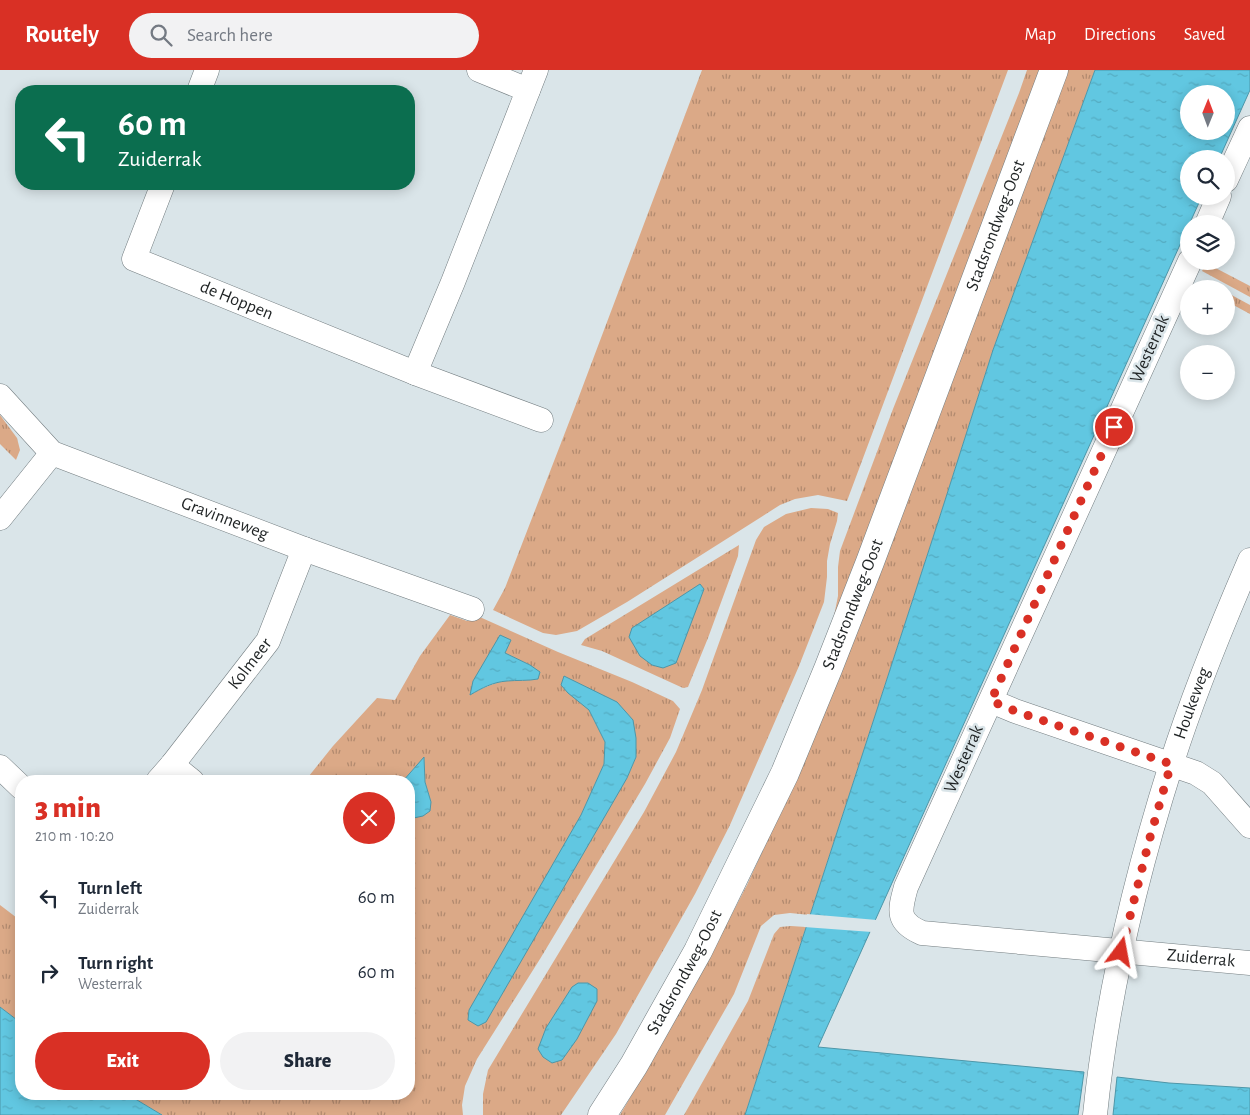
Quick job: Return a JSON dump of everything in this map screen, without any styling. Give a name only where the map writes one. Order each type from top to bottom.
[{"type":"main road","name":"Stadsrondweg-Oost","points":[[602,1115],[634,1065],[698,950],[785,774],[870,562],[1054,70]]},
{"type":"street","points":[[201,85],[207,70]]},
{"type":"street","points":[[415,373],[453,282],[532,80],[479,70]]},
{"type":"street","points":[[1235,160],[1250,128]]},
{"type":"street","name":"de Hoppen","points":[[161,190],[134,260],[415,373],[541,420]]},
{"type":"street","name":"Westerrak","points":[[1121,952],[922,933],[912,928],[902,919],[901,905],[906,887],[1186,270]]},
{"type":"street","name":"Gravinneweg","points":[[0,396],[52,453],[304,549],[472,608]]},
{"type":"street","points":[[0,518],[52,453]]},
{"type":"street","name":"Kolmeer","points":[[165,773],[268,641],[304,549]]},
{"type":"street","name":"Houkeweg","points":[[1095,1115],[1099,1072],[1121,952],[1149,841],[1171,764],[1194,699],[1225,618],[1250,560]]},
{"type":"street","points":[[991,701],[1015,711],[1196,772],[1212,783],[1250,826]]},
{"type":"street","points":[[0,767],[15,781]]},
{"type":"street","name":"Zuiderrak","points":[[1121,952],[1250,963]]},
{"type":"green space","points":[[702,70],[1008,70],[847,501],[818,495],[795,499],[780,505],[627,602],[577,631],[556,635],[543,633],[493,610],[505,588]]},
{"type":"green space","points":[[1027,70],[1042,70],[833,621],[838,596],[840,551],[893,409]]},
{"type":"green space","points":[[1067,70],[1095,70],[993,350],[810,915],[790,913],[774,915],[761,926],[734,994],[665,1115],[620,1115],[720,937],[747,885],[795,780],[977,314]]},
{"type":"green space","points":[[1219,270],[1250,286],[1250,297],[1235,289],[1235,280],[1219,280],[1202,271]]},
{"type":"green space","points":[[1235,297],[1250,305],[1250,314],[1235,306]]},
{"type":"green space","points":[[0,415],[17,438],[20,450],[16,460],[0,444]]},
{"type":"green space","points":[[811,508],[828,509],[838,513],[827,561],[824,602],[799,666],[730,825],[695,894],[616,1034],[561,1115],[483,1115],[483,1094],[488,1070],[644,812],[676,752],[702,690],[756,540],[764,527],[786,514]]},
{"type":"green space","points":[[739,545],[738,556],[688,687],[683,688],[602,651],[581,645],[585,639]]},
{"type":"green space","points":[[473,614],[558,652],[632,682],[673,701],[680,709],[670,738],[645,784],[540,959],[477,1059],[465,1086],[462,1105],[463,1115],[162,1115],[137,1100],[415,1100],[415,814],[431,802],[425,782],[424,758],[408,775],[310,775],[333,746],[377,698],[395,700],[420,656],[450,615],[467,621],[471,619]],"holes":[[[504,653],[530,665],[538,679],[500,682],[470,694]],[[589,710],[636,738],[636,757],[627,778],[581,815],[604,764],[605,742]]]},
{"type":"green space","points":[[0,905],[15,916],[15,1018],[0,1007]]},
{"type":"green space","points":[[780,927],[806,927],[745,1115],[684,1115],[748,1001],[774,934]]},
{"type":"water","points":[[1095,70],[1250,70],[1250,90],[1235,123],[1235,85],[1180,85],[1180,140],[1228,140],[1223,150],[1180,150],[1180,205],[1198,205],[1193,215],[1180,215],[1180,245],[818,1047],[1084,1072],[1078,1115],[745,1115],[993,350]]},
{"type":"water","points":[[700,584],[704,589],[676,663],[663,668],[652,665],[640,656],[629,637],[632,628]]},
{"type":"water","points":[[500,635],[511,640],[505,653],[540,672],[538,679],[497,683],[470,695],[473,681]]},
{"type":"water","points":[[564,676],[617,702],[633,720],[636,738],[636,757],[627,778],[486,1022],[478,1026],[468,1020],[469,1010],[581,815],[604,764],[605,742],[589,710],[561,685]]},
{"type":"water","points":[[424,757],[425,782],[431,802],[430,811],[423,816],[415,818],[415,775],[408,775]]},
{"type":"water","points":[[578,983],[588,983],[597,989],[597,1001],[577,1039],[562,1060],[552,1063],[543,1057],[538,1049],[546,1028],[572,987]]},
{"type":"water","points":[[0,1007],[15,1018],[15,1100],[137,1100],[162,1115],[0,1115]]},
{"type":"water","points":[[1117,1077],[1169,1083],[1250,1088],[1250,1115],[1113,1115]]},
{"type":"pier","points":[[807,914],[877,921],[872,932],[804,927]]},
{"type":"route","points":[[1114,427],[991,701],[1015,711],[1171,764],[1121,952]]}]
